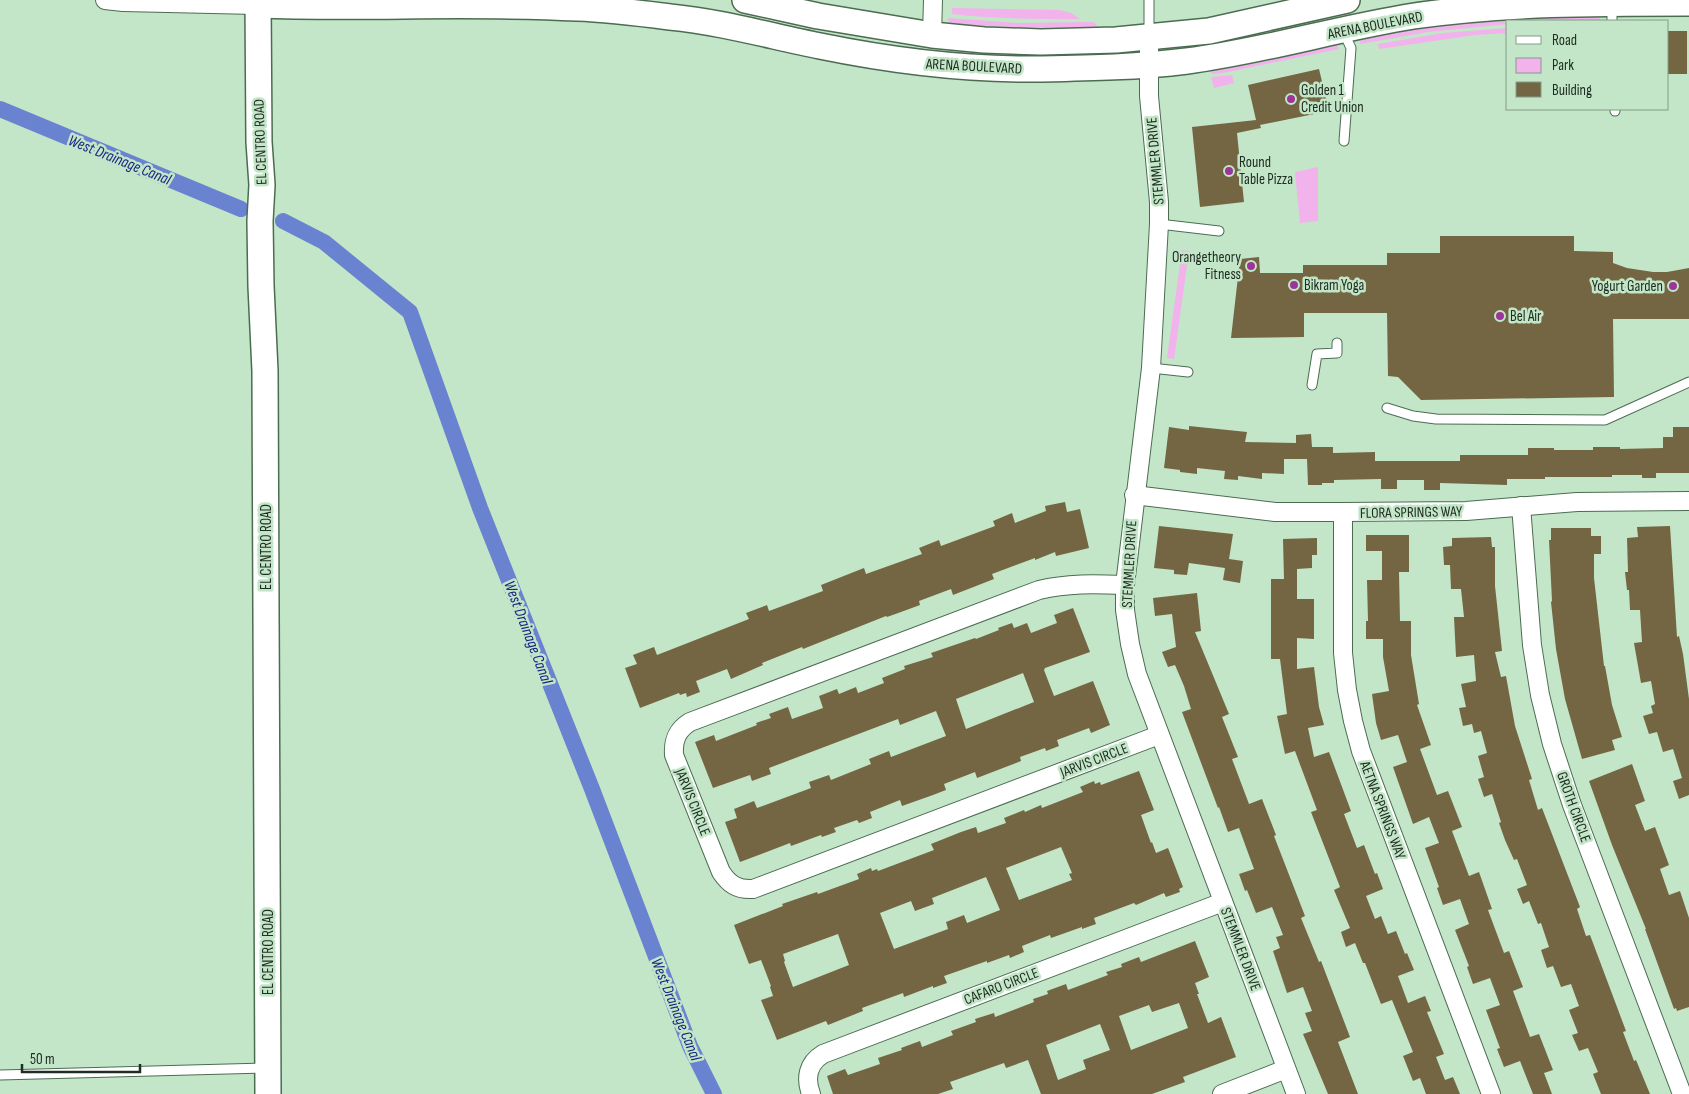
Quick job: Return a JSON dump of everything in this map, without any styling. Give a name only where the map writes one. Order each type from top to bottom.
[{"type":"main road","name":"ARENA BOULEVARD","points":[[746,0],[838,20],[932,35],[984,40],[1040,42],[1116,40],[1209,31],[1347,0]]},
{"type":"main road","name":"ARENA BOULEVARD","points":[[258,2],[304,7],[578,8],[689,19],[746,29],[827,47],[932,65],[1009,69],[1118,67],[1188,61],[1237,53],[1409,17],[1484,8],[1548,4],[1612,12],[1689,3]]},
{"type":"main road","name":"EL CENTRO ROAD","points":[[258,2],[259,142],[262,168],[260,286],[265,371],[268,1094]]},
{"type":"street","points":[[105,0],[123,2],[258,2]]},
{"type":"street","points":[[932,35],[933,0]]},
{"type":"street","name":"STEMMLER DRIVE","points":[[1149,37],[1149,96],[1159,202],[1159,224],[1151,368],[1134,495],[1125,585],[1125,610],[1137,674],[1296,1094]]},
{"type":"street","name":"FLORA SPRINGS WAY","points":[[1134,495],[1275,512],[1466,511],[1578,502],[1689,501]]},
{"type":"street","name":"GROTH CIRCLE","points":[[1521,506],[1532,645],[1540,695],[1552,744],[1572,805],[1682,1094]]},
{"type":"street","name":"AETNA SPRINGS WAY","points":[[1343,512],[1343,653],[1353,721],[1361,751],[1491,1094]]},
{"type":"street","name":"JARVIS CIRCLE","points":[[1125,585],[1086,583],[1060,585],[1039,590],[690,722],[676,736],[673,745],[674,755],[721,872],[733,886],[744,890],[752,889],[1159,735]]},
{"type":"street","name":"CAFARO CIRCLE","points":[[811,1094],[807,1085],[809,1069],[823,1054],[1223,902]]},
{"type":"street","points":[[1222,1094],[1286,1070]]},
{"type":"lane","points":[[1149,0],[1149,37]]},
{"type":"lane","points":[[1343,30],[1350,48],[1344,141]]},
{"type":"lane","points":[[1159,224],[1219,232]]},
{"type":"lane","points":[[1312,385],[1317,354],[1337,353],[1337,343]]},
{"type":"lane","points":[[1151,368],[1188,372]]},
{"type":"lane","points":[[1387,408],[1414,416],[1436,419],[1605,420],[1689,382]]},
{"type":"lane","points":[[0,1075],[268,1068]]},
{"type":"green space","points":[[952,8],[1060,10],[1071,13],[1080,19],[968,16],[952,14]]},
{"type":"green space","points":[[1554,16],[1599,16],[1600,20],[1506,20],[1506,24],[1428,32],[1360,44],[1361,39],[1432,26]]},
{"type":"green space","points":[[947,18],[1019,23],[1094,22],[1098,27],[987,26],[950,23]]},
{"type":"green space","points":[[1506,28],[1506,33],[1475,35],[1379,49],[1378,44],[1443,33]]},
{"type":"green space","points":[[1336,45],[1339,49],[1223,73],[1213,74],[1208,71],[1221,70]]},
{"type":"green space","points":[[1232,75],[1234,83],[1214,88],[1211,77]]},
{"type":"green space","points":[[1318,167],[1318,221],[1300,223],[1295,172]]},
{"type":"green space","points":[[1182,250],[1189,251],[1174,359],[1167,358]]},
{"type":"building","points":[[1669,31],[1687,31],[1687,74],[1669,74]]},
{"type":"building","points":[[1319,69],[1329,111],[1260,125],[1261,128],[1237,133],[1244,202],[1200,207],[1192,127],[1256,120],[1248,85]]},
{"type":"building","name":"Bel Air","points":[[1440,236],[1574,236],[1574,251],[1613,252],[1613,263],[1627,268],[1667,272],[1689,268],[1689,319],[1613,319],[1614,397],[1421,400],[1398,377],[1388,376],[1387,313],[1304,313],[1304,337],[1231,338],[1240,259],[1259,257],[1260,273],[1303,273],[1303,265],[1387,265],[1387,253],[1440,253]]},
{"type":"building","points":[[1189,426],[1247,432],[1245,442],[1296,443],[1296,435],[1311,434],[1312,447],[1333,447],[1333,453],[1375,452],[1375,461],[1460,461],[1460,455],[1528,455],[1528,448],[1593,450],[1593,447],[1620,447],[1620,449],[1663,448],[1663,437],[1673,437],[1673,427],[1689,427],[1689,473],[1656,473],[1656,478],[1642,478],[1642,475],[1612,475],[1612,477],[1507,479],[1507,485],[1440,483],[1440,490],[1424,490],[1424,480],[1397,480],[1397,489],[1381,489],[1381,479],[1334,480],[1334,483],[1308,485],[1307,459],[1284,459],[1284,474],[1262,473],[1262,479],[1238,476],[1238,480],[1224,479],[1225,471],[1197,468],[1197,474],[1164,468],[1169,427],[1189,430]]},
{"type":"building","points":[[1065,502],[1067,512],[1080,509],[1089,548],[1056,556],[1055,552],[1035,560],[1035,558],[992,574],[994,579],[953,595],[951,589],[919,601],[920,605],[886,616],[803,649],[802,647],[762,663],[763,665],[731,679],[727,669],[696,681],[700,692],[687,697],[686,693],[680,695],[679,693],[640,708],[625,668],[637,664],[633,655],[654,647],[657,655],[749,619],[746,613],[767,605],[769,611],[823,591],[821,585],[864,568],[866,574],[922,554],[919,548],[939,540],[941,546],[995,526],[993,521],[1012,513],[1015,523],[1046,511],[1045,506]]},
{"type":"building","points":[[1159,526],[1233,534],[1229,559],[1243,561],[1240,583],[1223,580],[1225,568],[1189,563],[1187,575],[1174,574],[1174,570],[1154,568]]},
{"type":"building","points":[[1670,526],[1677,637],[1679,636],[1683,654],[1689,699],[1689,795],[1679,799],[1673,781],[1682,778],[1673,749],[1663,752],[1657,732],[1649,734],[1643,716],[1653,713],[1651,706],[1655,704],[1651,681],[1641,683],[1634,643],[1642,642],[1640,610],[1630,610],[1629,590],[1627,590],[1625,572],[1628,572],[1627,538],[1638,537],[1637,527]]},
{"type":"building","points":[[1551,528],[1591,528],[1591,536],[1601,536],[1601,554],[1594,554],[1594,578],[1604,666],[1612,705],[1622,737],[1612,740],[1615,750],[1582,759],[1565,699],[1556,649],[1551,602],[1549,540],[1551,540]]},
{"type":"building","points":[[1366,535],[1409,535],[1409,572],[1399,572],[1400,621],[1411,621],[1411,655],[1419,704],[1417,705],[1431,745],[1420,749],[1437,795],[1448,791],[1462,827],[1452,831],[1469,876],[1479,872],[1492,909],[1488,910],[1504,953],[1509,951],[1523,987],[1513,991],[1530,1037],[1539,1034],[1553,1070],[1544,1073],[1552,1094],[1533,1094],[1520,1061],[1504,1067],[1497,1049],[1500,1048],[1486,1010],[1500,1005],[1490,978],[1473,984],[1467,967],[1469,966],[1455,930],[1469,924],[1460,899],[1443,905],[1437,888],[1439,887],[1425,848],[1439,843],[1429,817],[1413,824],[1393,767],[1407,762],[1398,735],[1381,740],[1376,723],[1372,694],[1389,691],[1383,657],[1383,639],[1366,639],[1366,621],[1368,621],[1367,580],[1382,580],[1382,551],[1366,551]]},
{"type":"building","points":[[1491,537],[1492,547],[1495,547],[1495,586],[1502,651],[1495,652],[1501,677],[1506,676],[1515,726],[1532,779],[1529,780],[1538,810],[1542,808],[1580,907],[1577,909],[1586,936],[1590,935],[1626,1031],[1623,1032],[1634,1061],[1636,1060],[1650,1094],[1601,1094],[1593,1074],[1598,1072],[1588,1048],[1579,1051],[1572,1035],[1578,1033],[1569,1010],[1579,1006],[1571,984],[1561,987],[1553,966],[1547,968],[1541,950],[1549,947],[1541,923],[1538,924],[1529,901],[1523,904],[1517,889],[1527,885],[1517,859],[1514,860],[1505,840],[1492,794],[1484,797],[1478,779],[1484,777],[1478,756],[1487,753],[1481,731],[1474,733],[1472,724],[1463,726],[1459,708],[1466,707],[1461,684],[1476,681],[1474,655],[1456,657],[1454,617],[1464,617],[1461,589],[1451,589],[1450,565],[1444,565],[1443,547],[1452,546],[1452,538]]},
{"type":"building","points":[[1317,538],[1317,555],[1312,555],[1312,568],[1297,569],[1297,599],[1314,599],[1314,639],[1297,638],[1297,669],[1314,667],[1319,707],[1324,725],[1308,728],[1314,757],[1329,752],[1351,811],[1344,814],[1357,848],[1364,845],[1383,889],[1366,896],[1375,919],[1381,916],[1388,934],[1396,931],[1405,954],[1407,953],[1414,970],[1398,976],[1408,1003],[1425,996],[1431,1011],[1427,1012],[1444,1054],[1436,1057],[1445,1080],[1453,1077],[1460,1094],[1426,1094],[1420,1078],[1413,1081],[1403,1056],[1413,1052],[1392,1000],[1381,1004],[1355,943],[1346,947],[1341,932],[1350,928],[1334,890],[1340,887],[1311,812],[1317,810],[1295,751],[1285,754],[1277,716],[1287,714],[1280,659],[1271,659],[1271,579],[1284,579],[1283,539]]},
{"type":"building","points":[[1197,593],[1201,631],[1195,632],[1229,714],[1222,717],[1238,757],[1232,759],[1249,804],[1262,799],[1276,835],[1274,836],[1305,916],[1301,918],[1319,962],[1321,961],[1350,1037],[1338,1042],[1358,1094],[1328,1094],[1303,1034],[1312,1031],[1305,1013],[1312,1011],[1303,987],[1287,993],[1273,951],[1280,948],[1276,937],[1283,935],[1272,907],[1256,913],[1247,890],[1245,891],[1239,874],[1254,869],[1239,828],[1228,832],[1182,712],[1191,709],[1184,686],[1175,665],[1168,667],[1162,652],[1176,647],[1172,614],[1155,616],[1153,598]]},
{"type":"building","points":[[1073,608],[1090,652],[1045,668],[1044,670],[1054,696],[1093,681],[1110,725],[1091,733],[1089,728],[1057,740],[1059,746],[1046,751],[1045,748],[1020,757],[1021,761],[977,778],[975,772],[944,784],[946,790],[933,795],[902,806],[900,800],[870,812],[872,818],[859,823],[857,820],[834,828],[836,832],[822,837],[821,835],[791,846],[790,843],[740,862],[725,822],[737,818],[734,809],[754,801],[757,808],[811,788],[809,782],[829,775],[831,780],[871,764],[869,759],[889,751],[891,757],[946,736],[936,711],[900,725],[898,719],[769,768],[771,774],[752,781],[750,775],[713,788],[695,742],[714,735],[716,741],[757,725],[756,723],[771,718],[769,714],[788,707],[792,719],[823,708],[819,696],[837,689],[839,694],[856,687],[858,693],[884,683],[882,678],[905,669],[904,666],[933,657],[931,653],[976,639],[1012,623],[1014,628],[1027,623],[1031,633],[1057,623],[1054,615]],"holes":[[[1023,673],[1034,702],[966,729],[956,699]]]},
{"type":"building","points":[[1632,764],[1645,801],[1635,805],[1645,831],[1655,827],[1669,865],[1660,869],[1669,895],[1680,891],[1689,918],[1689,1007],[1677,1011],[1676,1008],[1674,1009],[1646,929],[1612,845],[1589,781]]},
{"type":"building","points":[[1139,771],[1154,810],[1141,815],[1156,853],[1168,848],[1183,887],[1179,889],[1180,892],[1166,897],[1164,893],[1136,905],[1134,903],[1094,918],[1096,924],[1051,938],[1050,935],[1022,946],[1024,952],[1010,958],[1009,955],[987,963],[987,961],[944,976],[947,983],[904,997],[903,993],[862,1008],[863,1011],[828,1025],[826,1021],[777,1040],[761,1000],[773,996],[771,986],[761,960],[749,964],[734,925],[783,906],[782,904],[817,892],[818,894],[859,879],[857,874],[871,868],[872,871],[877,869],[878,871],[934,850],[931,844],[961,832],[976,827],[978,833],[1006,823],[1004,818],[1041,805],[1042,808],[1083,792],[1080,787],[1094,781],[1095,784],[1100,782],[1101,785]],"holes":[[[1061,847],[1072,873],[1069,874],[1072,880],[1019,900],[1006,868]],[[986,877],[1000,910],[967,923],[964,915],[946,922],[948,929],[894,949],[880,913],[911,901],[915,911],[934,904],[932,898]],[[838,934],[849,965],[793,987],[783,954]]]},
{"type":"building","points":[[1195,941],[1209,977],[1195,983],[1199,994],[1197,994],[1208,1023],[1221,1017],[1236,1057],[1183,1077],[1185,1082],[1152,1094],[1041,1094],[1028,1060],[1006,1068],[1004,1063],[950,1082],[953,1089],[938,1094],[833,1094],[827,1076],[845,1069],[848,1075],[880,1064],[878,1058],[902,1050],[901,1048],[920,1041],[922,1047],[953,1035],[951,1031],[976,1022],[975,1019],[994,1013],[995,1017],[1034,1002],[1033,999],[1048,994],[1047,991],[1066,984],[1068,990],[1108,975],[1106,972],[1122,967],[1121,964],[1139,957],[1141,962]],"holes":[[[1179,1003],[1188,1028],[1131,1050],[1119,1016],[1149,1005],[1152,1012]],[[1100,1024],[1110,1050],[1083,1060],[1086,1069],[1058,1080],[1046,1045]]]},
{"type":"waterway","name":"West Drainage Canal","points":[[0,109],[241,209]]},
{"type":"waterway","name":"West Drainage Canal","points":[[283,221],[324,242],[410,312],[480,508],[592,789],[690,1046],[714,1094]]},
{"type":"place","name":"Golden 1 Credit Union","points":[[1291,99]]},
{"type":"place","name":"Round Table Pizza","points":[[1229,171]]},
{"type":"place","name":"Orangetheory Fitness","points":[[1251,266]]},
{"type":"place","name":"Bikram Yoga","points":[[1294,285]]},
{"type":"place","name":"Yogurt Garden","points":[[1673,286]]},
{"type":"place","name":"Bel Air","points":[[1500,316]]}]
